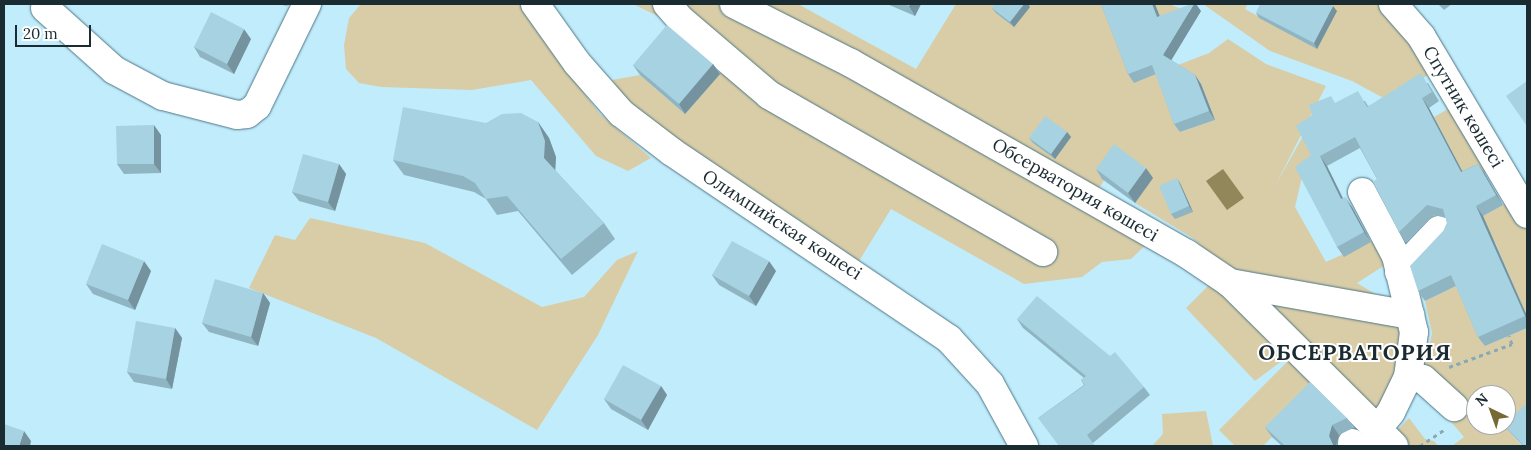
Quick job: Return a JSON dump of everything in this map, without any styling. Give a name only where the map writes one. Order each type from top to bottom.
[{"type":"street","points":[[45,8],[114,70],[163,96],[237,115],[247,114],[257,106],[307,4]]},
{"type":"street","name":"Олимпийская көшесі","points":[[535,4],[577,63],[620,112],[672,152],[949,339],[990,384],[1024,446]]},
{"type":"street","points":[[667,4],[682,20],[769,95],[1043,252]]},
{"type":"street","name":"Обсерватория көшесі","points":[[734,4],[859,68],[1187,254],[1230,283],[1370,442],[1416,378],[1414,332],[1397,264],[1362,192]]},
{"type":"street","name":"Спутник көшесі","points":[[1393,4],[1421,36],[1527,214]]},
{"type":"street","points":[[1397,264],[1439,230]]},
{"type":"street","points":[[1230,283],[1410,315]]},
{"type":"street","points":[[1416,378],[1454,407]]},
{"type":"path","points":[[1416,378],[1512,344],[1509,336]]},
{"type":"shaded area","points":[[361,4],[528,4],[550,49],[600,114],[651,158],[628,171],[596,156],[531,80],[472,90],[381,87],[359,83],[346,69],[344,45],[349,18]]},
{"type":"shaded area","points":[[633,4],[798,4],[916,69],[956,4],[1169,4],[1194,14],[1134,82],[1209,53],[1228,39],[1266,64],[1326,86],[1275,186],[1303,136],[1318,165],[1302,177],[1295,207],[1326,262],[1372,241],[1385,265],[1357,283],[1410,315],[1398,375],[1374,420],[1214,257],[1191,237],[1135,203],[1120,155],[1091,201],[1152,239],[1131,259],[1102,262],[1082,277],[1024,284],[891,209],[859,261],[637,115],[612,80],[640,75],[685,114],[721,72],[674,24]],"holes":[[[1200,81],[1215,120],[1180,132],[1166,94]]]},
{"type":"shaded area","points":[[1203,4],[1248,4],[1245,9],[1317,48],[1322,4],[1381,4],[1433,72],[1387,100],[1352,81],[1270,51]]},
{"type":"shaded area","points":[[1455,105],[1496,168],[1467,182],[1474,195],[1460,202],[1471,222],[1512,200],[1527,228],[1527,316],[1495,242],[1484,246],[1471,223],[1454,231],[1431,184],[1461,169],[1434,117]]},
{"type":"shaded area","points":[[1223,169],[1244,198],[1227,210],[1206,181]]},
{"type":"shaded area","points":[[310,218],[425,243],[542,307],[584,297],[617,260],[638,251],[598,335],[537,430],[376,338],[249,288],[275,235],[295,240]]},
{"type":"shaded area","points":[[1213,281],[1291,354],[1255,381],[1186,308]]},
{"type":"shaded area","points":[[1458,285],[1485,346],[1527,328],[1527,412],[1516,422],[1516,385],[1466,385],[1466,435],[1512,435],[1522,446],[1452,446],[1464,437],[1434,402],[1425,366],[1432,333],[1425,301]]},
{"type":"shaded area","points":[[1289,360],[1319,390],[1263,446],[1235,446],[1219,430]]},
{"type":"shaded area","points":[[1206,411],[1213,446],[1152,446],[1163,434],[1162,414]]},
{"type":"shaded area","points":[[1409,418],[1425,439],[1434,441],[1438,446],[1406,446],[1394,434]]},
{"type":"building","points":[[995,4],[1024,4],[1010,22],[992,8]]},
{"type":"building","points":[[1101,4],[1152,4],[1157,17],[1194,4],[1163,55],[1195,75],[1209,111],[1174,124],[1152,65],[1128,74]]},
{"type":"building","points":[[1260,4],[1329,4],[1333,6],[1314,43],[1256,13]]},
{"type":"building","points":[[211,12],[244,29],[227,64],[194,47]]},
{"type":"building","points":[[667,25],[713,64],[679,104],[633,65]]},
{"type":"building","points":[[1421,73],[1432,92],[1422,98],[1461,172],[1478,164],[1496,195],[1476,206],[1525,316],[1478,337],[1451,275],[1418,291],[1410,266],[1444,230],[1447,223],[1443,209],[1427,205],[1399,232],[1373,182],[1377,179],[1355,137],[1320,156],[1341,199],[1345,197],[1364,232],[1337,247],[1295,167],[1311,155],[1296,126],[1312,115],[1309,105],[1331,96],[1335,103],[1358,91],[1367,107]]},
{"type":"building","points":[[1527,81],[1527,126],[1506,96]]},
{"type":"building","points":[[403,107],[486,123],[502,114],[521,113],[538,122],[545,141],[544,158],[604,223],[561,259],[507,196],[486,199],[475,183],[463,176],[393,160]]},
{"type":"building","points":[[1045,116],[1067,132],[1051,154],[1029,138]]},
{"type":"building","points":[[154,125],[154,164],[117,164],[116,126]]},
{"type":"building","points":[[1114,144],[1146,168],[1128,193],[1096,169]]},
{"type":"building","points":[[303,154],[339,164],[328,202],[292,192]]},
{"type":"building","points":[[1177,178],[1189,206],[1171,214],[1159,186]]},
{"type":"building","points":[[732,241],[769,261],[749,296],[712,275]]},
{"type":"building","points":[[102,244],[144,261],[128,300],[86,284]]},
{"type":"building","points":[[215,279],[263,293],[251,337],[202,323]]},
{"type":"building","points":[[1037,296],[1110,356],[1115,352],[1144,387],[1087,435],[1095,446],[1059,446],[1038,418],[1085,385],[1081,380],[1086,376],[1017,319]]},
{"type":"building","points":[[136,321],[175,328],[166,379],[127,372]]},
{"type":"building","points":[[623,365],[661,386],[641,420],[604,399]]},
{"type":"building","points":[[1310,382],[1347,418],[1332,425],[1329,436],[1332,446],[1285,446],[1265,427]]},
{"type":"building","points":[[1527,403],[1527,446],[1524,446],[1514,435],[1516,435],[1516,413]]},
{"type":"building","points":[[4,424],[24,431],[19,446],[4,446]]},
{"type":"district","name":"ОБСЕРВАТОРИЯ","points":[[1355,353]]}]
